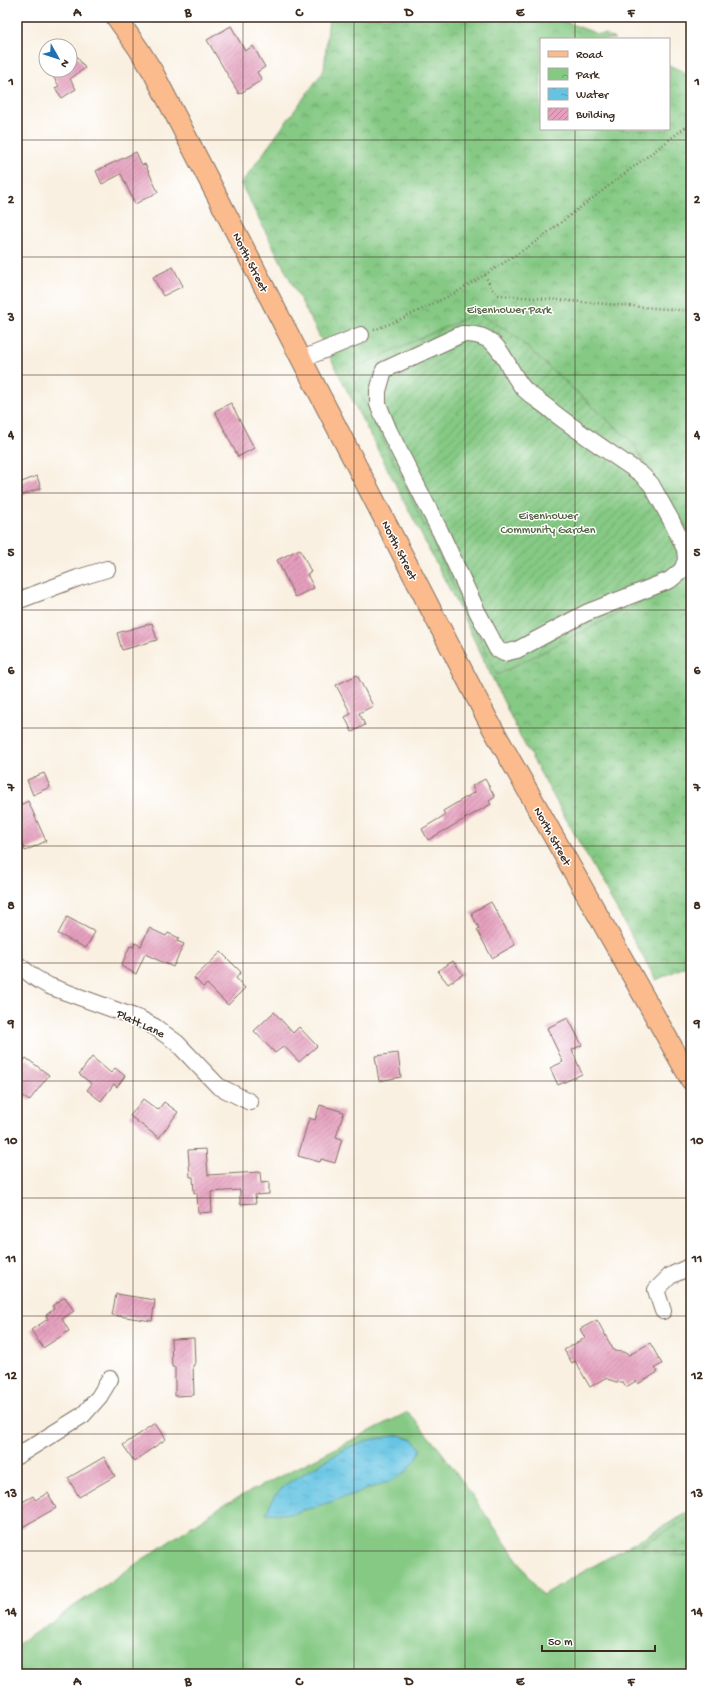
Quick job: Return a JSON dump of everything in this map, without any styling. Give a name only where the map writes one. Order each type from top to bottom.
[{"type":"main road","name":"North Street","points":[[116,17],[153,72],[486,715],[691,1080]]},
{"type":"street","points":[[462,334],[476,334],[493,342],[505,357],[518,382],[526,390],[568,423],[641,474],[651,484],[685,549],[686,560],[682,570],[670,580],[631,594],[586,613],[517,650],[504,653],[497,649],[389,430],[378,404],[378,391],[384,370],[437,345],[462,334]]},
{"type":"street","points":[[302,359],[360,335]]},
{"type":"street","points":[[17,601],[78,578],[107,569]]},
{"type":"street","name":"Platt Lane","points":[[17,964],[35,978],[50,986],[140,1019],[155,1027],[177,1043],[218,1086],[250,1102]]},
{"type":"street","points":[[663,1311],[656,1290],[670,1276],[691,1266]]},
{"type":"street","points":[[17,1456],[83,1415],[99,1397],[110,1379]]},
{"type":"path","points":[[360,335],[435,304],[485,275],[534,243],[691,123]]},
{"type":"path","points":[[485,275],[492,289],[499,295],[691,311]]},
{"type":"green space","name":"Eisenhower Park","points":[[329,17],[553,17],[613,38],[540,38],[540,130],[670,130],[670,65],[691,75],[691,964],[656,980],[522,740],[455,600],[241,184],[324,70]]},
{"type":"green space","name":"Eisenhower Community Garden","points":[[477,313],[510,332],[633,443],[691,553],[691,577],[497,675],[349,370]]},
{"type":"green space","points":[[408,1412],[441,1451],[542,1595],[691,1511],[691,1674],[17,1674],[17,1645],[223,1505]]},
{"type":"green space","points":[[691,1517],[691,1556],[643,1550],[641,1545]]},
{"type":"water","points":[[399,1435],[414,1440],[421,1449],[417,1458],[406,1472],[393,1480],[331,1502],[291,1514],[266,1513],[275,1495],[288,1483],[328,1459],[349,1447],[369,1440]]},
{"type":"building","points":[[231,26],[245,51],[253,46],[265,67],[257,72],[262,80],[239,94],[207,40]]},
{"type":"building","points":[[78,58],[85,68],[78,73]]},
{"type":"building","points":[[54,78],[71,78],[70,79],[76,89],[62,98],[55,88],[59,86]]},
{"type":"building","points":[[136,152],[142,165],[145,164],[158,192],[135,204],[121,174],[102,184],[96,171]]},
{"type":"building","points":[[173,267],[183,286],[163,296],[153,277]]},
{"type":"building","points":[[231,403],[254,448],[238,457],[215,411]]},
{"type":"building","points":[[37,476],[41,488],[17,497],[17,484]]},
{"type":"building","points":[[300,549],[311,572],[307,574],[314,588],[295,597],[277,560]]},
{"type":"building","points":[[152,623],[157,640],[122,650],[117,633]]},
{"type":"building","points":[[357,675],[373,706],[359,713],[365,725],[352,732],[345,717],[351,714],[336,685]]},
{"type":"building","points":[[44,773],[50,787],[33,795],[27,780]]},
{"type":"building","points":[[485,779],[495,797],[489,801],[491,804],[428,840],[422,829],[445,815],[443,811],[475,792],[472,786]]},
{"type":"building","points":[[28,801],[46,841],[25,851],[17,833],[17,807]]},
{"type":"building","points":[[491,902],[515,945],[492,958],[477,930],[479,928],[471,913]]},
{"type":"building","points":[[67,917],[95,932],[86,948],[58,934]]},
{"type":"building","points":[[149,928],[166,936],[168,933],[179,938],[177,941],[184,944],[173,967],[145,954],[136,974],[121,966],[130,946],[133,947],[135,943],[141,946]]},
{"type":"building","points":[[221,952],[241,972],[236,978],[245,988],[228,1005],[207,984],[203,987],[194,978]]},
{"type":"building","points":[[453,961],[463,974],[448,984],[438,971]]},
{"type":"building","points":[[274,1012],[293,1033],[299,1027],[317,1046],[299,1062],[284,1046],[275,1053],[254,1031]]},
{"type":"building","points":[[568,1018],[582,1045],[572,1050],[582,1074],[558,1085],[550,1068],[563,1062],[547,1028]]},
{"type":"building","points":[[398,1053],[401,1077],[379,1081],[375,1056]]},
{"type":"building","points":[[92,1057],[111,1073],[115,1068],[125,1076],[117,1087],[114,1084],[101,1101],[87,1090],[92,1084],[79,1074]]},
{"type":"building","points":[[26,1058],[49,1075],[29,1101],[17,1092],[17,1070]]},
{"type":"building","points":[[143,1099],[158,1110],[164,1102],[178,1112],[159,1138],[130,1116]]},
{"type":"building","points":[[320,1105],[344,1112],[336,1137],[342,1139],[335,1163],[321,1159],[320,1162],[298,1156],[309,1118],[315,1120]]},
{"type":"building","points":[[206,1149],[208,1175],[260,1172],[261,1183],[269,1182],[269,1194],[255,1195],[256,1203],[240,1204],[240,1190],[211,1192],[212,1212],[198,1213],[197,1193],[194,1193],[193,1177],[190,1177],[188,1150]]},
{"type":"building","points":[[116,1294],[155,1300],[152,1321],[112,1315]]},
{"type":"building","points":[[65,1297],[74,1311],[62,1319],[69,1331],[43,1348],[31,1330],[48,1319],[46,1315],[54,1309],[52,1306]]},
{"type":"building","points":[[597,1320],[614,1351],[623,1352],[629,1355],[650,1343],[662,1364],[655,1368],[658,1372],[638,1384],[636,1381],[626,1387],[623,1382],[616,1382],[605,1378],[590,1387],[575,1361],[572,1363],[564,1350],[585,1338],[580,1329]]},
{"type":"building","points":[[194,1338],[194,1395],[175,1396],[175,1367],[172,1367],[171,1339]]},
{"type":"building","points":[[156,1423],[166,1439],[134,1461],[123,1445]]},
{"type":"building","points":[[104,1457],[115,1476],[79,1497],[68,1478]]},
{"type":"building","points":[[48,1493],[56,1508],[17,1530],[17,1505],[33,1496],[35,1500]]}]
